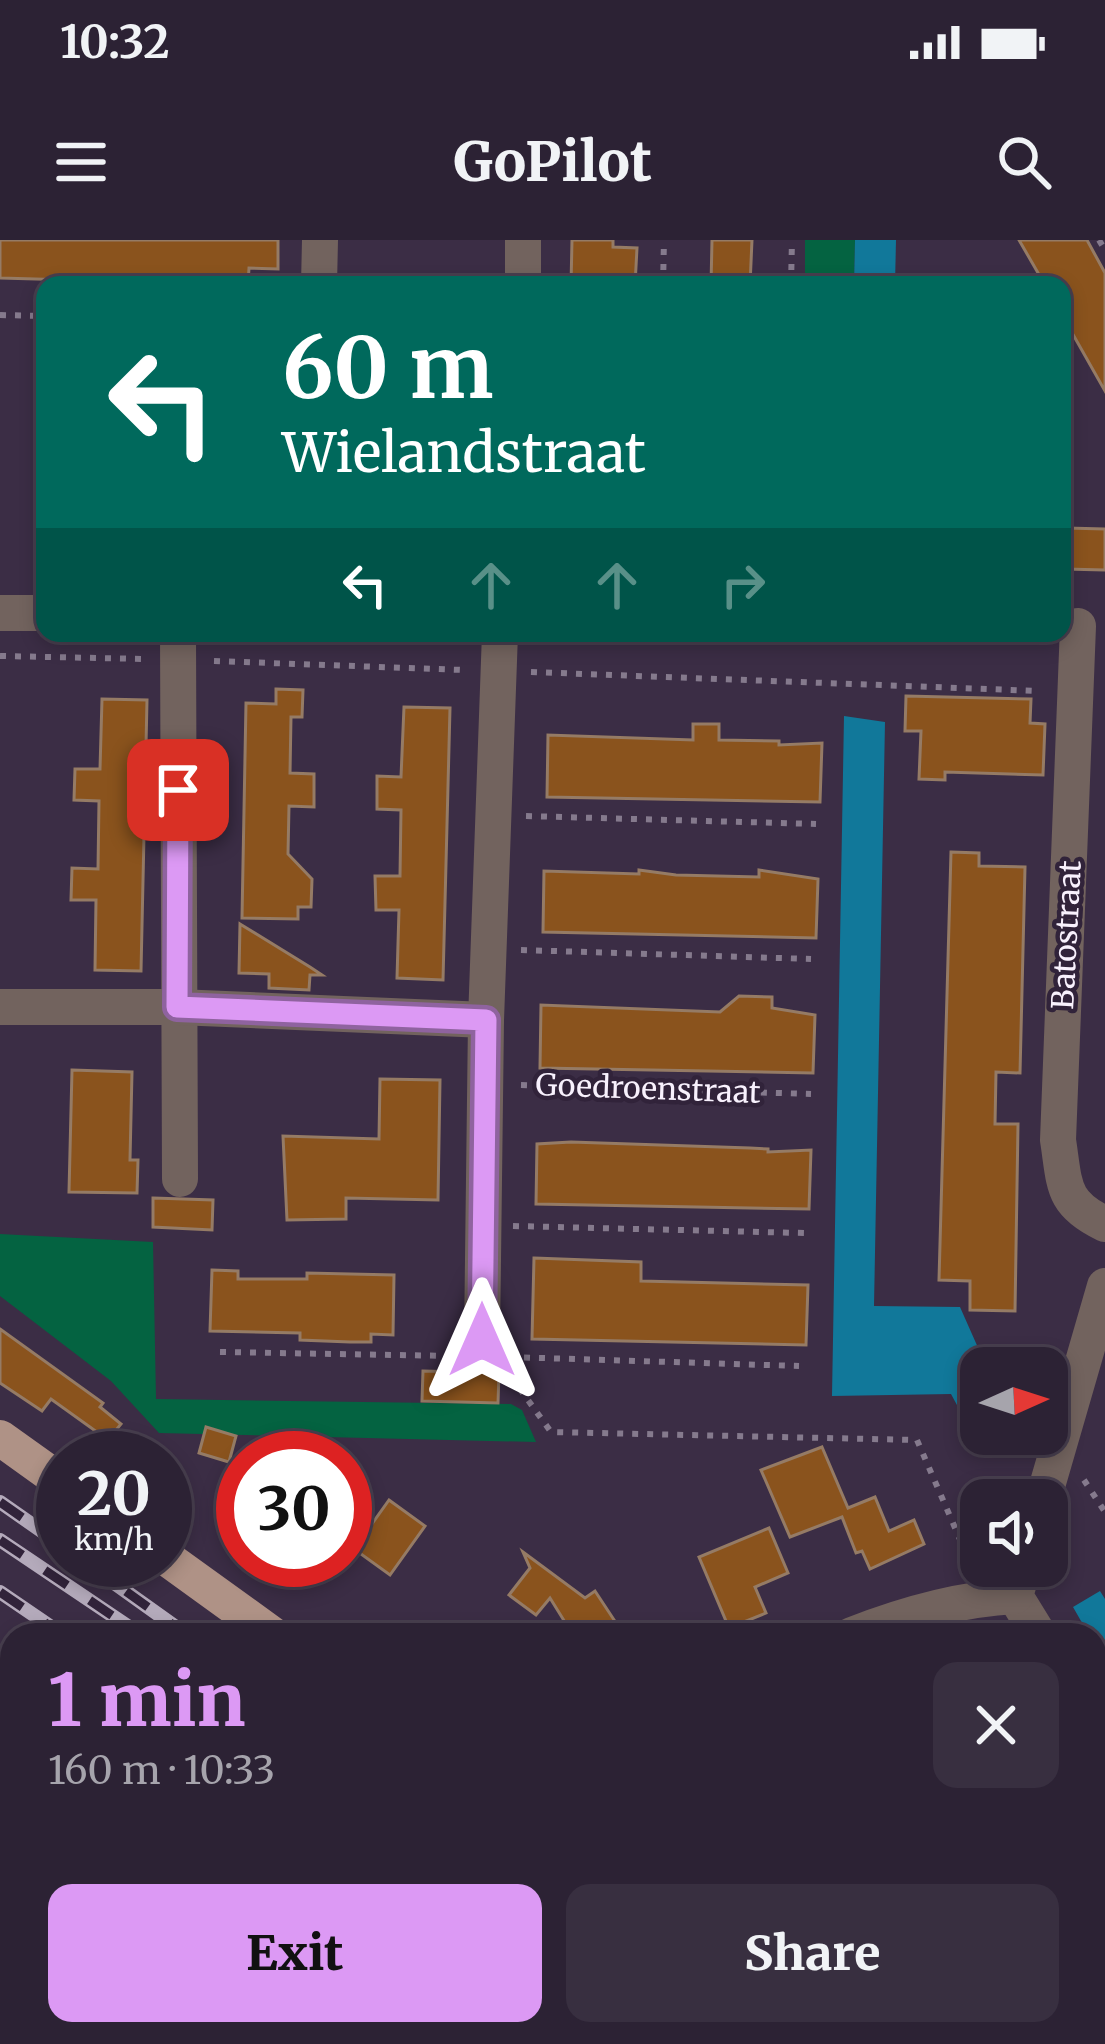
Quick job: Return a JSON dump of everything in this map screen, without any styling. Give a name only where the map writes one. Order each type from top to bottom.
[{"type":"main road","points":[[0,1438],[36,1464]]},
{"type":"main road","points":[[192,1576],[257,1623]]},
{"type":"street","points":[[320,240],[320,276]]},
{"type":"street","points":[[523,276],[524,240]]},
{"type":"street","points":[[0,613],[36,614]]},
{"type":"street","name":"Batostraat","points":[[1082,625],[1058,1140],[1066,1188],[1078,1211],[1105,1224]]},
{"type":"street","points":[[482,1340],[486,1020],[500,642]]},
{"type":"street","points":[[178,647],[180,1179]]},
{"type":"street","points":[[0,1006],[177,1007],[486,1020]]},
{"type":"street","points":[[1049,1479],[1105,1286]]},
{"type":"street","points":[[887,1623],[1005,1587]]},
{"type":"street","points":[[1009,1587],[1031,1623]]},
{"type":"path","points":[[663,276],[664,240]]},
{"type":"path","points":[[791,276],[792,240]]},
{"type":"path","points":[[1100,240],[1105,250]]},
{"type":"path","points":[[0,315],[36,316]]},
{"type":"path","points":[[0,656],[178,647],[499,671],[1078,692]]},
{"type":"path","points":[[494,815],[816,824]]},
{"type":"path","points":[[489,949],[811,958]]},
{"type":"path","name":"Goedroenstraat","points":[[486,1084],[811,1094]]},
{"type":"path","points":[[481,1225],[804,1233]]},
{"type":"path","points":[[482,1340],[551,1432],[917,1440],[960,1509]]},
{"type":"green space","points":[[805,240],[855,240],[854,276],[805,276]]},
{"type":"green space","points":[[0,1234],[153,1242],[156,1399],[511,1404],[522,1410],[536,1442],[372,1438],[372,1431],[157,1431],[111,1381],[0,1296]]},
{"type":"water","points":[[855,240],[896,240],[895,276],[854,276]]},
{"type":"water","points":[[844,716],[885,722],[874,1306],[960,1307],[978,1347],[960,1347],[960,1411],[951,1394],[832,1396]]},
{"type":"water","points":[[1100,1591],[1105,1599],[1105,1623],[1082,1623],[1073,1607]]},
{"type":"building","points":[[0,240],[278,240],[278,269],[249,268],[249,276],[0,278]]},
{"type":"building","points":[[572,240],[613,240],[613,247],[637,248],[635,276],[571,276]]},
{"type":"building","points":[[712,240],[752,240],[750,276],[711,276]]},
{"type":"building","points":[[1019,240],[1087,240],[1105,273],[1105,391],[1071,331],[1071,276],[1040,276]]},
{"type":"building","points":[[1071,528],[1105,529],[1105,570],[1071,569]]},
{"type":"building","points":[[276,689],[303,690],[302,717],[291,717],[290,773],[314,774],[314,807],[289,806],[288,854],[312,879],[311,907],[298,907],[298,919],[242,918],[246,703],[276,704]]},
{"type":"building","points":[[906,696],[1031,699],[1030,723],[1045,724],[1043,775],[945,772],[945,780],[919,779],[921,731],[905,731]]},
{"type":"building","points":[[102,699],[147,700],[141,971],[95,970],[96,900],[71,900],[72,868],[98,869],[99,801],[74,800],[75,769],[100,769]]},
{"type":"building","points":[[404,707],[450,708],[443,980],[397,978],[399,910],[376,910],[375,876],[400,876],[401,810],[377,809],[377,776],[401,777]]},
{"type":"building","points":[[693,724],[719,724],[719,740],[822,743],[820,802],[547,797],[548,735],[693,740]]},
{"type":"building","points":[[951,852],[979,853],[979,866],[1025,867],[1020,1073],[996,1072],[995,1124],[1018,1124],[1015,1311],[970,1310],[970,1281],[939,1280]]},
{"type":"building","points":[[639,870],[759,877],[759,870],[818,879],[816,938],[543,932],[544,871],[639,874]]},
{"type":"building","points":[[240,924],[322,975],[310,975],[309,990],[269,988],[269,974],[239,973]]},
{"type":"building","points":[[739,996],[772,997],[772,1008],[815,1015],[813,1073],[540,1068],[541,1005],[720,1012]]},
{"type":"building","points":[[72,1070],[132,1072],[130,1160],[138,1160],[137,1193],[69,1192]]},
{"type":"building","points":[[380,1079],[440,1080],[438,1200],[346,1198],[346,1219],[287,1220],[283,1136],[379,1139]]},
{"type":"building","points":[[537,1144],[811,1150],[809,1209],[536,1204]]},
{"type":"building","points":[[153,1198],[213,1200],[212,1230],[153,1227]]},
{"type":"building","points":[[534,1258],[641,1262],[641,1281],[808,1285],[806,1345],[532,1339]]},
{"type":"building","points":[[212,1270],[238,1271],[238,1279],[307,1279],[307,1273],[394,1275],[393,1335],[371,1334],[371,1342],[350,1342],[300,1340],[300,1333],[210,1331]]},
{"type":"building","points":[[0,1329],[103,1403],[100,1407],[121,1424],[115,1431],[95,1431],[51,1399],[42,1411],[0,1383]]},
{"type":"building","points":[[423,1371],[499,1373],[498,1403],[422,1401]]},
{"type":"building","points":[[206,1427],[219,1431],[216,1458],[199,1453]]},
{"type":"building","points":[[822,1447],[848,1508],[875,1497],[889,1531],[914,1520],[924,1544],[870,1569],[862,1551],[856,1553],[842,1517],[790,1537],[761,1470]]},
{"type":"building","points":[[389,1500],[425,1526],[390,1575],[372,1562],[372,1524]]},
{"type":"building","points":[[769,1528],[788,1573],[755,1587],[766,1613],[727,1623],[699,1557]]},
{"type":"building","points":[[523,1552],[585,1598],[595,1591],[616,1623],[566,1623],[550,1598],[536,1615],[509,1595],[530,1568]]},
{"type":"railway","points":[[0,1502],[36,1527]]},
{"type":"railway","points":[[0,1540],[123,1623]]},
{"type":"railway","points":[[120,1587],[170,1623]]},
{"type":"railway","points":[[0,1592],[45,1623]]},
{"type":"route","points":[[178,790],[177,1007],[486,1020],[482,1340]]}]
